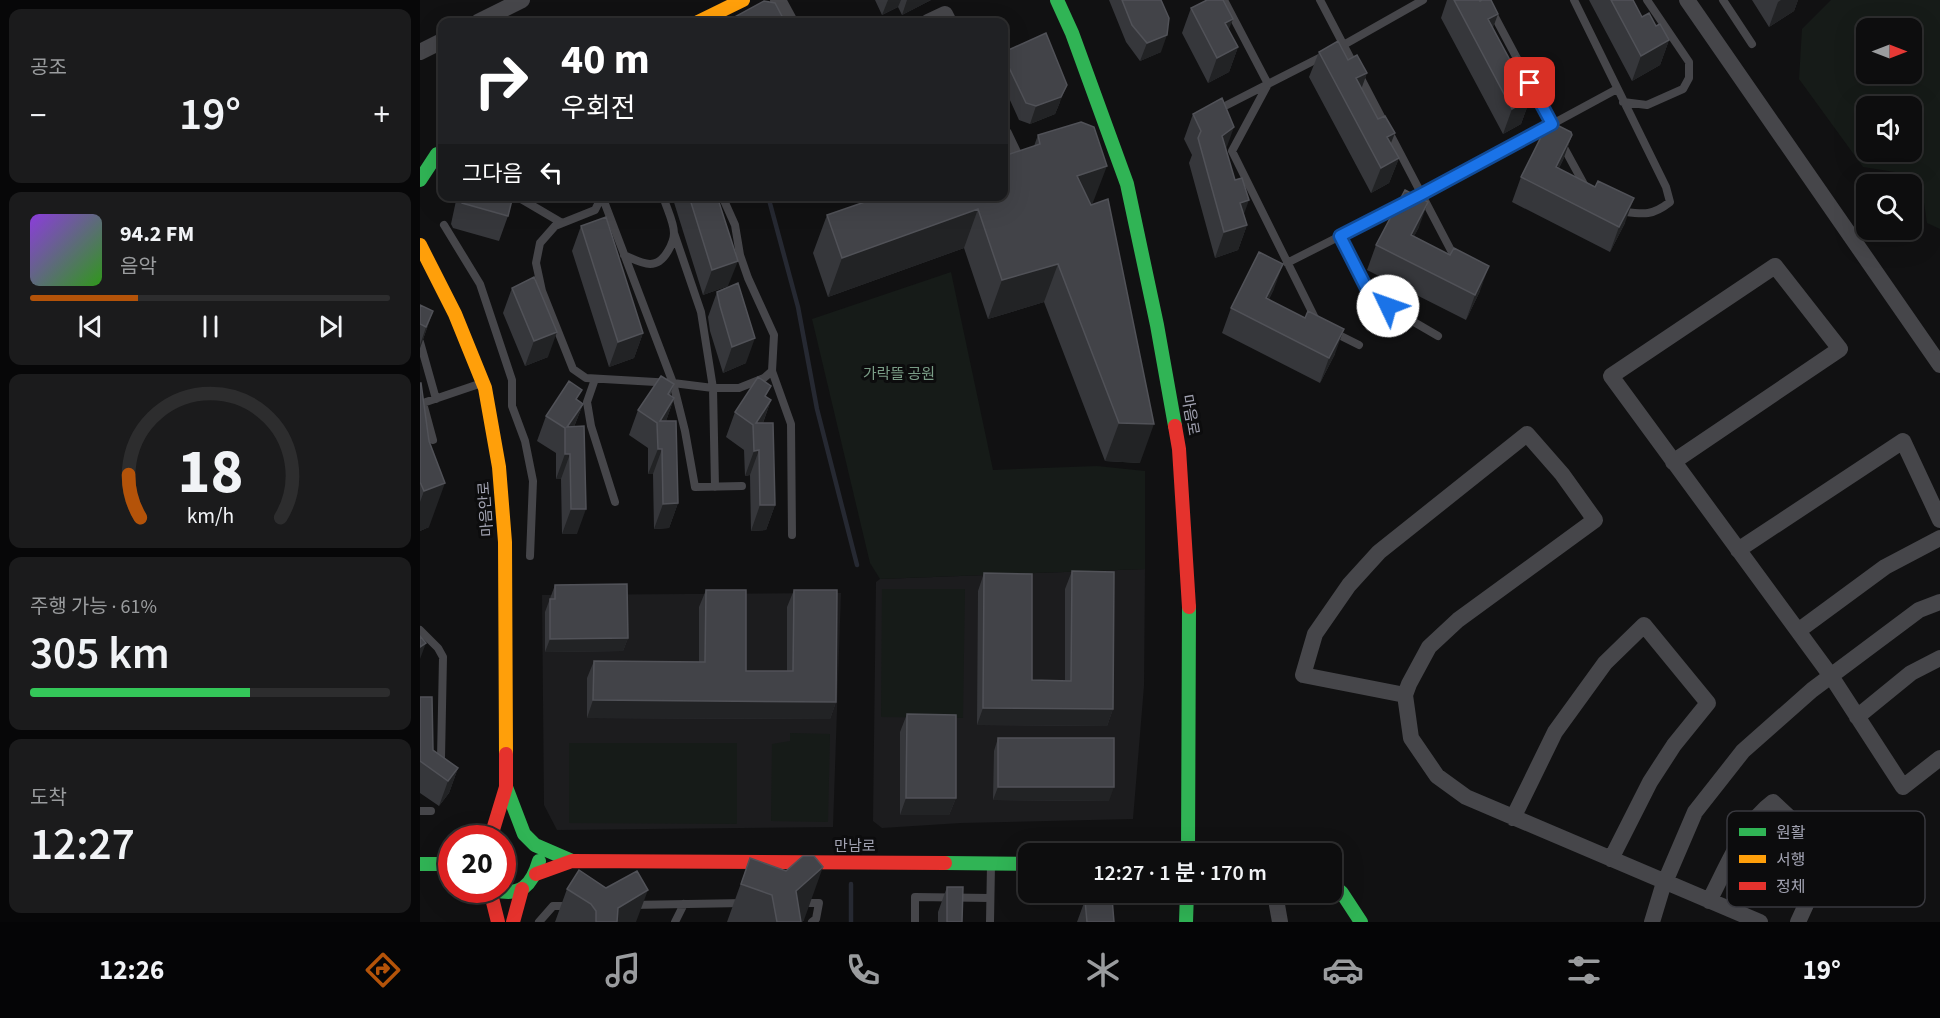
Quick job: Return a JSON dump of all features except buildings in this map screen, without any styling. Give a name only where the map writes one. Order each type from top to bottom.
[{"type":"street","points":[[486,18],[522,0]]},
{"type":"street","points":[[706,18],[743,0]]},
{"type":"street","points":[[778,0],[788,18]]},
{"type":"street","name":"마음로","points":[[1057,0],[1072,33],[1127,184],[1157,325],[1179,449],[1189,611],[1188,843]]},
{"type":"street","points":[[1687,0],[1940,365]]},
{"type":"street","points":[[420,52],[438,42]]},
{"type":"street","points":[[1085,130],[1105,123]]},
{"type":"street","points":[[1009,157],[1034,148]]},
{"type":"street","points":[[420,153],[438,152]]},
{"type":"street","points":[[420,180],[438,155]]},
{"type":"street","name":"마음안로","points":[[420,245],[455,314],[483,383],[500,466],[505,542],[506,787]]},
{"type":"street","points":[[1673,462],[1840,349],[1775,266],[1611,376],[1673,462],[1831,676],[1903,787],[1940,758]]},
{"type":"street","points":[[1405,695],[1303,675],[1315,634],[1348,585],[1379,552],[1527,434],[1562,474],[1595,520],[1458,620],[1429,647],[1408,684],[1405,695],[1411,738],[1437,776],[1466,798],[1760,922]]},
{"type":"street","points":[[1738,550],[1903,441],[1940,520]]},
{"type":"street","points":[[1798,631],[1885,567],[1940,538]]},
{"type":"street","points":[[1652,922],[1665,882],[1695,812],[1743,751],[1803,697],[1919,610],[1940,602]]},
{"type":"street","points":[[1513,818],[1555,732],[1605,663],[1644,625],[1708,703],[1674,745],[1650,782],[1611,859]]},
{"type":"street","points":[[1857,717],[1911,673],[1940,658]]},
{"type":"street","points":[[506,787],[524,834],[535,845],[572,861]]},
{"type":"street","points":[[493,825],[506,787]]},
{"type":"street","points":[[1761,811],[1773,802],[1783,811]]},
{"type":"street","points":[[516,832],[524,834]]},
{"type":"street","points":[[516,891],[531,882],[536,874],[539,859],[535,845]]},
{"type":"street","points":[[536,874],[572,861]]},
{"type":"street","name":"만남로","points":[[572,861],[1018,864]]},
{"type":"street","points":[[420,864],[438,863]]},
{"type":"street","points":[[1709,901],[1727,867]]},
{"type":"street","points":[[513,922],[522,889]]},
{"type":"street","points":[[1342,893],[1360,922]]},
{"type":"street","points":[[493,903],[498,922]]},
{"type":"street","points":[[1186,922],[1187,903]]},
{"type":"street","points":[[1277,905],[1280,922]]},
{"type":"street","points":[[1798,922],[1805,907]]},
{"type":"lane","points":[[1224,0],[1268,84]]},
{"type":"lane","points":[[1320,0],[1456,262],[1466,267]]},
{"type":"lane","points":[[1227,105],[1344,45],[1423,0]]},
{"type":"lane","points":[[1486,0],[1592,201]]},
{"type":"lane","points":[[1574,0],[1666,187],[1670,202],[1660,210],[1647,214],[1608,209]]},
{"type":"lane","points":[[1623,102],[1647,105],[1683,89],[1689,78],[1689,62],[1647,0]]},
{"type":"lane","points":[[1723,0],[1752,44]]},
{"type":"lane","points":[[1268,84],[1232,151],[1317,324],[1359,345]]},
{"type":"lane","points":[[1287,263],[1422,194],[1617,89]]},
{"type":"lane","points":[[524,201],[562,224]]},
{"type":"lane","points":[[600,201],[595,210],[555,226],[540,243],[536,263],[542,291],[573,369],[586,378],[673,383],[712,388],[739,388],[764,378],[772,371]]},
{"type":"lane","points":[[604,201],[673,383],[685,431],[695,487],[742,486]]},
{"type":"lane","points":[[664,201],[701,312],[712,388],[715,487]]},
{"type":"lane","points":[[724,201],[735,225],[740,255],[774,335],[772,371],[791,424],[792,535]]},
{"type":"lane","points":[[444,225],[480,284],[512,380],[512,406],[525,441],[533,481],[530,556]]},
{"type":"lane","points":[[624,255],[644,264],[655,263],[663,259],[671,246],[674,233]]},
{"type":"lane","points":[[1340,236],[1371,297],[1438,336]]},
{"type":"lane","points":[[420,342],[436,399]]},
{"type":"lane","points":[[595,379],[587,402],[591,426],[615,502]]},
{"type":"lane","points":[[433,440],[423,403],[483,383]]},
{"type":"lane","points":[[420,630],[427,642],[438,648],[443,657],[441,758]]},
{"type":"lane","points":[[430,702],[441,702]]},
{"type":"lane","points":[[420,811],[432,811]]},
{"type":"lane","points":[[990,864],[990,922]]},
{"type":"lane","points":[[915,922],[915,897],[990,898]]},
{"type":"lane","points":[[618,905],[752,903]]},
{"type":"lane","points":[[785,903],[819,903],[816,919],[812,922]]},
{"type":"lane","points":[[675,922],[684,904]]},
{"type":"lane","points":[[538,922],[554,906],[575,906]]},
{"type":"shaded area","points":[[1145,569],[1144,686],[1133,819],[961,823],[882,828],[873,821],[876,582],[880,579]]},
{"type":"shaded area","points":[[841,593],[833,827],[557,830],[544,805],[542,595]]},
{"type":"green space","points":[[1831,0],[1940,0],[1940,229],[1927,223],[1922,174],[1863,167],[1859,162],[1922,162],[1922,96],[1856,96],[1856,157],[1799,79],[1802,29]]},
{"type":"green space","name":"가락뜰 공원","points":[[951,272],[993,470],[1097,466],[1145,471],[1145,569],[880,579],[870,563],[812,319]]},
{"type":"green space","points":[[882,589],[965,589],[963,718],[881,717]]},
{"type":"green space","points":[[790,733],[830,734],[828,822],[771,821],[772,744],[790,741]]},
{"type":"green space","points":[[569,743],[737,743],[737,824],[569,823]]},
{"type":"waterway","points":[[769,201],[798,307],[817,409],[857,565]]},
{"type":"waterway","points":[[851,884],[851,922]]},
{"type":"traffic: fast","points":[[1057,0],[1072,33],[1127,184],[1157,325],[1175,426]]},
{"type":"traffic: fast","points":[[420,180],[437,154]]},
{"type":"traffic: fast","points":[[1188,843],[1189,607]]},
{"type":"traffic: fast","points":[[506,787],[524,834],[535,845],[572,861]]},
{"type":"traffic: fast","points":[[516,891],[529,883],[539,861]]},
{"type":"traffic: fast","points":[[945,863],[1018,864]]},
{"type":"traffic: fast","points":[[420,864],[438,864]]},
{"type":"traffic: fast","points":[[1342,893],[1361,922]]},
{"type":"traffic: fast","points":[[1186,922],[1187,903]]},
{"type":"traffic: slow","points":[[706,18],[743,0]]},
{"type":"traffic: slow","points":[[420,245],[455,314],[485,388],[499,467],[505,542],[506,754]]},
{"type":"traffic: jam","points":[[1175,426],[1179,449],[1189,607]]},
{"type":"traffic: jam","points":[[494,825],[506,787],[506,754]]},
{"type":"traffic: jam","points":[[536,874],[572,861],[945,863]]},
{"type":"traffic: jam","points":[[513,922],[522,889]]},
{"type":"traffic: jam","points":[[493,903],[498,922]]},
{"type":"route","points":[[1388,306],[1371,297],[1340,236],[1552,124],[1530,83]]}]
